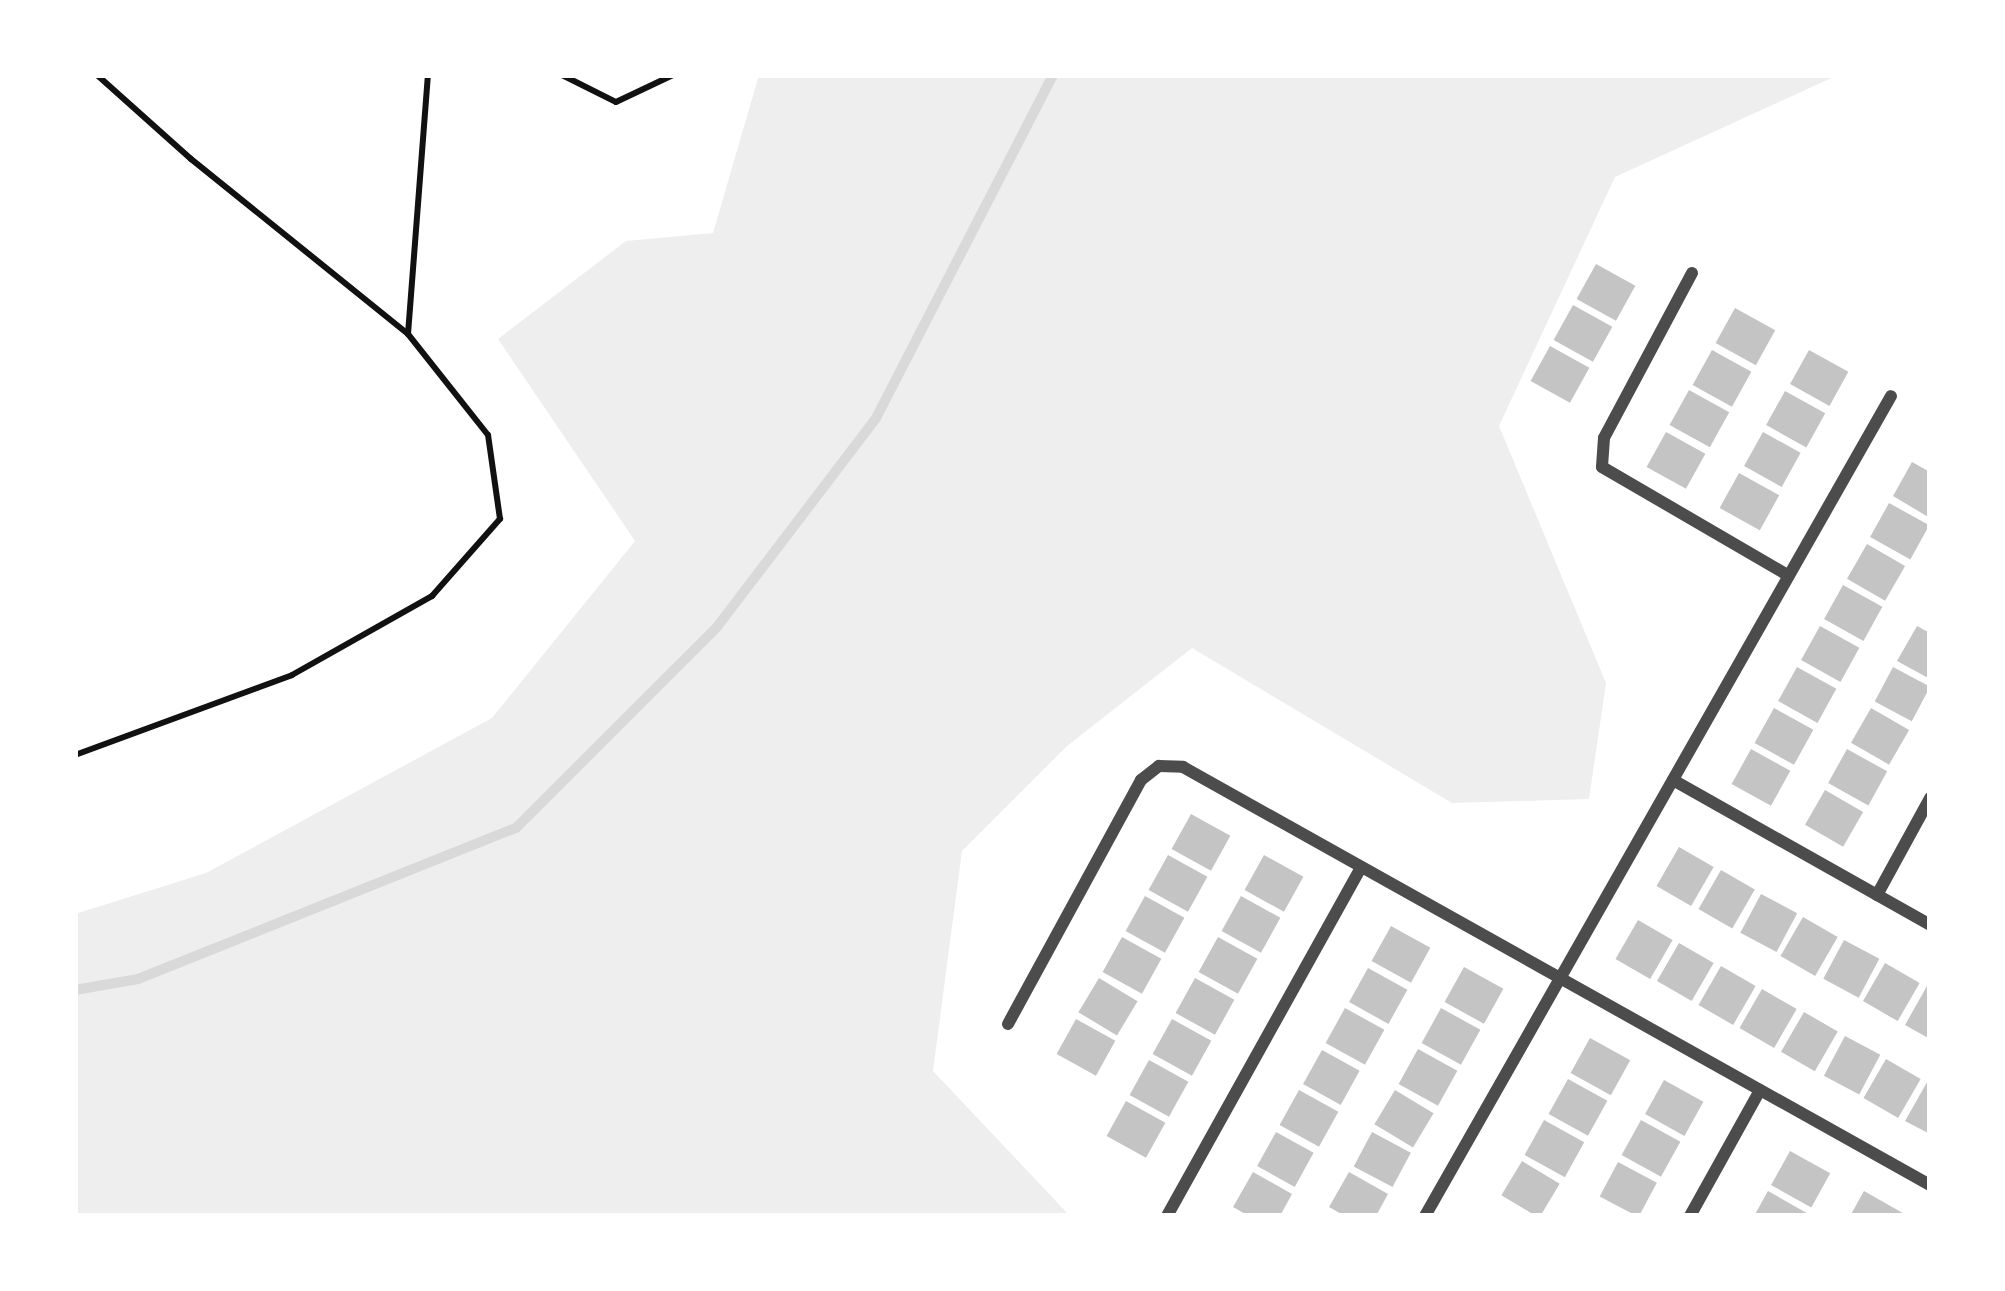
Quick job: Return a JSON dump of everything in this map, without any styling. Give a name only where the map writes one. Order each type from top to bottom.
[{"type":"street","points":[[1692,273],[1604,438],[1601,467],[1789,576]]},
{"type":"street","points":[[1425,1216],[1891,396]]},
{"type":"street","points":[[1008,1024],[1141,780],[1160,766],[1183,767],[1930,1185]]},
{"type":"street","points":[[1673,780],[1930,925]]},
{"type":"street","points":[[1877,895],[1930,798]]},
{"type":"street","points":[[1167,1216],[1361,867]]},
{"type":"street","points":[[1690,1216],[1760,1090]]},
{"type":"path","points":[[75,755],[292,675],[432,596],[500,519],[488,435],[408,334],[190,159],[97,75]]},
{"type":"path","points":[[408,334],[428,75]]},
{"type":"path","points":[[562,75],[616,102],[673,75]]},
{"type":"shaded area","points":[[759,75],[1838,75],[1615,177],[1499,426],[1606,683],[1589,799],[1452,803],[1192,648],[1067,746],[962,851],[933,1071],[1070,1216],[75,1216],[75,914],[206,873],[492,718],[635,541],[498,339],[626,241],[713,233]]},
{"type":"building","points":[[1596,264],[1635,286],[1616,321],[1577,299]]},
{"type":"building","points":[[1573,305],[1612,327],[1593,362],[1554,340]]},
{"type":"building","points":[[1735,308],[1775,330],[1756,365],[1716,343]]},
{"type":"building","points":[[1550,346],[1589,368],[1570,403],[1531,381]]},
{"type":"building","points":[[1712,350],[1751,372],[1732,407],[1693,385]]},
{"type":"building","points":[[1809,350],[1848,372],[1829,406],[1790,384]]},
{"type":"building","points":[[1689,390],[1729,412],[1710,447],[1670,425]]},
{"type":"building","points":[[1785,391],[1825,413],[1806,447],[1766,425]]},
{"type":"building","points":[[1666,432],[1705,454],[1686,489],[1647,467]]},
{"type":"building","points":[[1763,432],[1801,453],[1782,487],[1744,466]]},
{"type":"building","points":[[1912,462],[1930,472],[1930,518],[1893,496]]},
{"type":"building","points":[[1739,473],[1779,495],[1760,530],[1720,508]]},
{"type":"building","points":[[1889,503],[1929,525],[1910,559],[1870,537]]},
{"type":"building","points":[[1867,544],[1905,566],[1885,601],[1847,579]]},
{"type":"building","points":[[1843,585],[1882,607],[1863,641],[1824,619]]},
{"type":"building","points":[[1820,626],[1859,648],[1840,682],[1801,660]]},
{"type":"building","points":[[1917,626],[1930,633],[1930,679],[1897,661]]},
{"type":"building","points":[[1797,667],[1836,689],[1817,723],[1778,701]]},
{"type":"building","points":[[1893,667],[1930,687],[1912,721],[1875,701]]},
{"type":"building","points":[[1774,708],[1813,730],[1794,765],[1755,743]]},
{"type":"building","points":[[1871,708],[1909,730],[1889,765],[1851,743]]},
{"type":"building","points":[[1751,749],[1790,771],[1771,806],[1732,784]]},
{"type":"building","points":[[1847,749],[1887,771],[1868,805],[1828,783]]},
{"type":"building","points":[[1825,790],[1863,812],[1843,847],[1805,825]]},
{"type":"building","points":[[1191,814],[1230,836],[1211,871],[1172,849]]},
{"type":"building","points":[[1679,847],[1714,867],[1691,906],[1656,886]]},
{"type":"building","points":[[1168,855],[1207,877],[1188,912],[1149,890]]},
{"type":"building","points":[[1264,855],[1303,877],[1284,912],[1245,890]]},
{"type":"building","points":[[1721,870],[1755,890],[1732,928],[1698,909]]},
{"type":"building","points":[[1761,894],[1797,913],[1777,952],[1740,933]]},
{"type":"building","points":[[1145,896],[1184,918],[1165,953],[1126,931]]},
{"type":"building","points":[[1241,896],[1280,918],[1261,953],[1222,931]]},
{"type":"building","points":[[1803,917],[1838,937],[1815,976],[1780,956]]},
{"type":"building","points":[[1638,920],[1673,940],[1650,979],[1616,959]]},
{"type":"building","points":[[1391,926],[1430,948],[1411,983],[1372,961]]},
{"type":"building","points":[[1122,937],[1161,959],[1142,994],[1103,972]]},
{"type":"building","points":[[1218,937],[1257,959],[1238,994],[1199,972]]},
{"type":"building","points":[[1844,940],[1879,959],[1859,998],[1823,979]]},
{"type":"building","points":[[1679,943],[1714,963],[1692,1001],[1657,981]]},
{"type":"building","points":[[1885,963],[1920,983],[1898,1021],[1863,1001]]},
{"type":"building","points":[[1721,966],[1756,986],[1733,1025],[1698,1005]]},
{"type":"building","points":[[1464,967],[1503,989],[1484,1024],[1445,1002]]},
{"type":"building","points":[[1368,968],[1407,990],[1388,1024],[1349,1002]]},
{"type":"building","points":[[1099,978],[1138,1001],[1117,1035],[1078,1012]]},
{"type":"building","points":[[1195,978],[1234,1000],[1215,1035],[1176,1013]]},
{"type":"building","points":[[1927,986],[1930,988],[1930,1039],[1905,1025]]},
{"type":"building","points":[[1762,989],[1797,1009],[1774,1048],[1740,1028]]},
{"type":"building","points":[[1345,1008],[1384,1030],[1365,1065],[1326,1043]]},
{"type":"building","points":[[1441,1008],[1480,1030],[1461,1065],[1422,1043]]},
{"type":"building","points":[[1804,1012],[1838,1032],[1815,1071],[1781,1052]]},
{"type":"building","points":[[1076,1019],[1115,1041],[1096,1076],[1057,1054]]},
{"type":"building","points":[[1172,1019],[1211,1041],[1192,1076],[1153,1054]]},
{"type":"building","points":[[1845,1036],[1880,1055],[1859,1095],[1824,1076]]},
{"type":"building","points":[[1590,1038],[1630,1060],[1611,1095],[1571,1073]]},
{"type":"building","points":[[1418,1049],[1457,1071],[1438,1106],[1399,1084]]},
{"type":"building","points":[[1322,1050],[1360,1071],[1341,1105],[1303,1084]]},
{"type":"building","points":[[1886,1059],[1921,1079],[1898,1118],[1864,1098]]},
{"type":"building","points":[[1149,1060],[1188,1082],[1169,1117],[1130,1095]]},
{"type":"building","points":[[1930,1077],[1930,1134],[1905,1121]]},
{"type":"building","points":[[1568,1079],[1607,1101],[1588,1136],[1549,1114]]},
{"type":"building","points":[[1664,1080],[1703,1102],[1684,1136],[1645,1114]]},
{"type":"building","points":[[1299,1090],[1338,1112],[1319,1147],[1280,1125]]},
{"type":"building","points":[[1395,1090],[1434,1113],[1413,1147],[1374,1124]]},
{"type":"building","points":[[1126,1101],[1165,1123],[1146,1158],[1107,1136]]},
{"type":"building","points":[[1544,1120],[1584,1142],[1565,1177],[1525,1155]]},
{"type":"building","points":[[1641,1120],[1680,1142],[1661,1177],[1622,1155]]},
{"type":"building","points":[[1276,1132],[1314,1153],[1295,1187],[1257,1166]]},
{"type":"building","points":[[1372,1132],[1411,1153],[1393,1187],[1354,1166]]},
{"type":"building","points":[[1790,1151],[1830,1173],[1811,1207],[1771,1185]]},
{"type":"building","points":[[1522,1161],[1560,1184],[1540,1216],[1501,1195]]},
{"type":"building","points":[[1618,1162],[1657,1183],[1639,1216],[1600,1196]]},
{"type":"building","points":[[1253,1172],[1292,1194],[1280,1216],[1249,1216],[1233,1207]]},
{"type":"building","points":[[1349,1172],[1388,1194],[1376,1216],[1345,1216],[1329,1207]]},
{"type":"building","points":[[1768,1191],[1812,1216],[1754,1216]]},
{"type":"building","points":[[1864,1191],[1908,1216],[1850,1216]]},
{"type":"waterway","points":[[75,990],[138,979],[516,828],[717,627],[876,418],[1053,75]]}]
